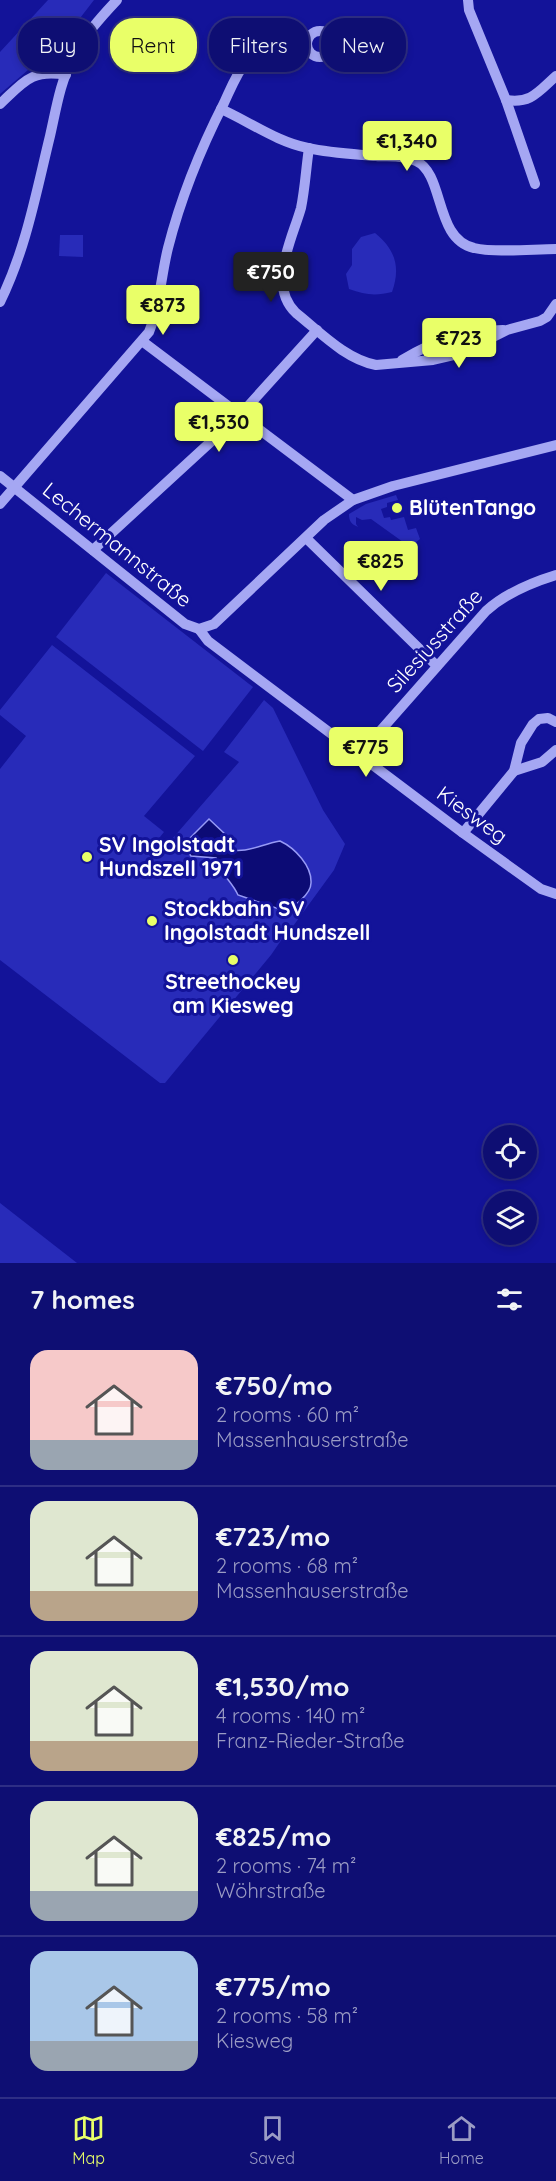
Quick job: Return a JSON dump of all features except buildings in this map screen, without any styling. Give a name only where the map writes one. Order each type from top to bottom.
[{"type":"street","points":[[0,302],[20,256],[27,232],[66,75],[81,43],[94,24],[117,0]]},
{"type":"street","points":[[468,0],[469,10],[506,100],[535,184]]},
{"type":"street","points":[[0,504],[142,341],[154,320],[167,250],[181,201],[199,154],[240,72]]},
{"type":"street","points":[[0,104],[30,77],[42,73],[66,75]]},
{"type":"street","points":[[506,100],[518,102],[529,100],[556,76]]},
{"type":"street","points":[[221,109],[281,141],[309,148],[404,157],[420,162],[429,174],[448,225],[455,237],[465,245],[482,249],[556,249]]},
{"type":"street","points":[[309,148],[302,199],[285,264],[282,291],[288,306],[338,346],[364,363],[376,365],[446,358],[507,330],[547,317],[556,304]]},
{"type":"street","points":[[93,550],[240,415],[317,330]]},
{"type":"street","points":[[399,362],[451,336],[507,330]]},
{"type":"street","points":[[142,341],[353,500]]},
{"type":"street","name":"Lechermannstraße","points":[[0,476],[186,624],[199,629],[214,624],[324,520],[353,500],[393,486],[556,445]]},
{"type":"street","points":[[306,537],[437,666]]},
{"type":"street","name":"Silesiusstraße","points":[[359,755],[499,599],[518,589],[556,575]]},
{"type":"street","name":"Kiesweg","points":[[199,629],[208,641],[463,833],[541,889],[556,894]]},
{"type":"street","points":[[463,833],[514,771],[521,743],[533,724],[539,719],[548,718],[556,722]]},
{"type":"street","points":[[514,771],[542,762],[556,750]]},
{"type":"shaded area","points":[[48,0],[94,0],[80,18],[31,18]]},
{"type":"shaded area","points":[[18,32],[18,72],[26,72],[0,94],[0,52]]},
{"type":"shaded area","points":[[375,233],[392,252],[396,267],[395,283],[392,292],[360,293],[349,289],[346,274],[352,265],[352,249],[361,237]]},
{"type":"shaded area","points":[[60,235],[83,235],[83,257],[59,256]]},
{"type":"shaded area","points":[[396,495],[398,500],[387,503],[387,507],[381,509],[384,518],[390,517],[391,520],[404,517],[408,530],[416,528],[420,539],[410,547],[371,519],[362,520],[356,517],[358,527],[349,519],[349,514],[366,504]]},
{"type":"shaded area","points":[[106,573],[253,687],[203,751],[56,637]]},
{"type":"shaded area","name":"SV Ingolstadt Hundszell 1971","points":[[52,645],[195,756],[144,816],[164,832],[160,837],[174,849],[171,845],[172,839],[239,762],[224,752],[264,700],[273,708],[323,810],[345,844],[334,870],[291,929],[283,931],[282,939],[271,955],[165,1083],[160,1083],[0,960],[0,769],[26,736],[0,715],[0,710]],"holes":[[[273,842],[285,910],[238,895],[216,858],[224,849],[249,850]]]},
{"type":"shaded area","points":[[209,819],[226,835],[224,849],[247,850],[280,841],[291,848],[309,870],[311,883],[305,896],[285,911],[238,895],[216,858],[191,856],[183,845]]},
{"type":"shaded area","points":[[0,1203],[77,1263],[0,1263]]},
{"type":"place","name":"BlütenTango","points":[[397,508]]},
{"type":"place","name":"SV Ingolstadt Hundszell 1971","points":[[87,857]]},
{"type":"place","name":"Stockbahn SV Ingolstadt Hundszell","points":[[152,921]]},
{"type":"place","name":"Streethockey am Kiesweg","points":[[233,960]]}]
